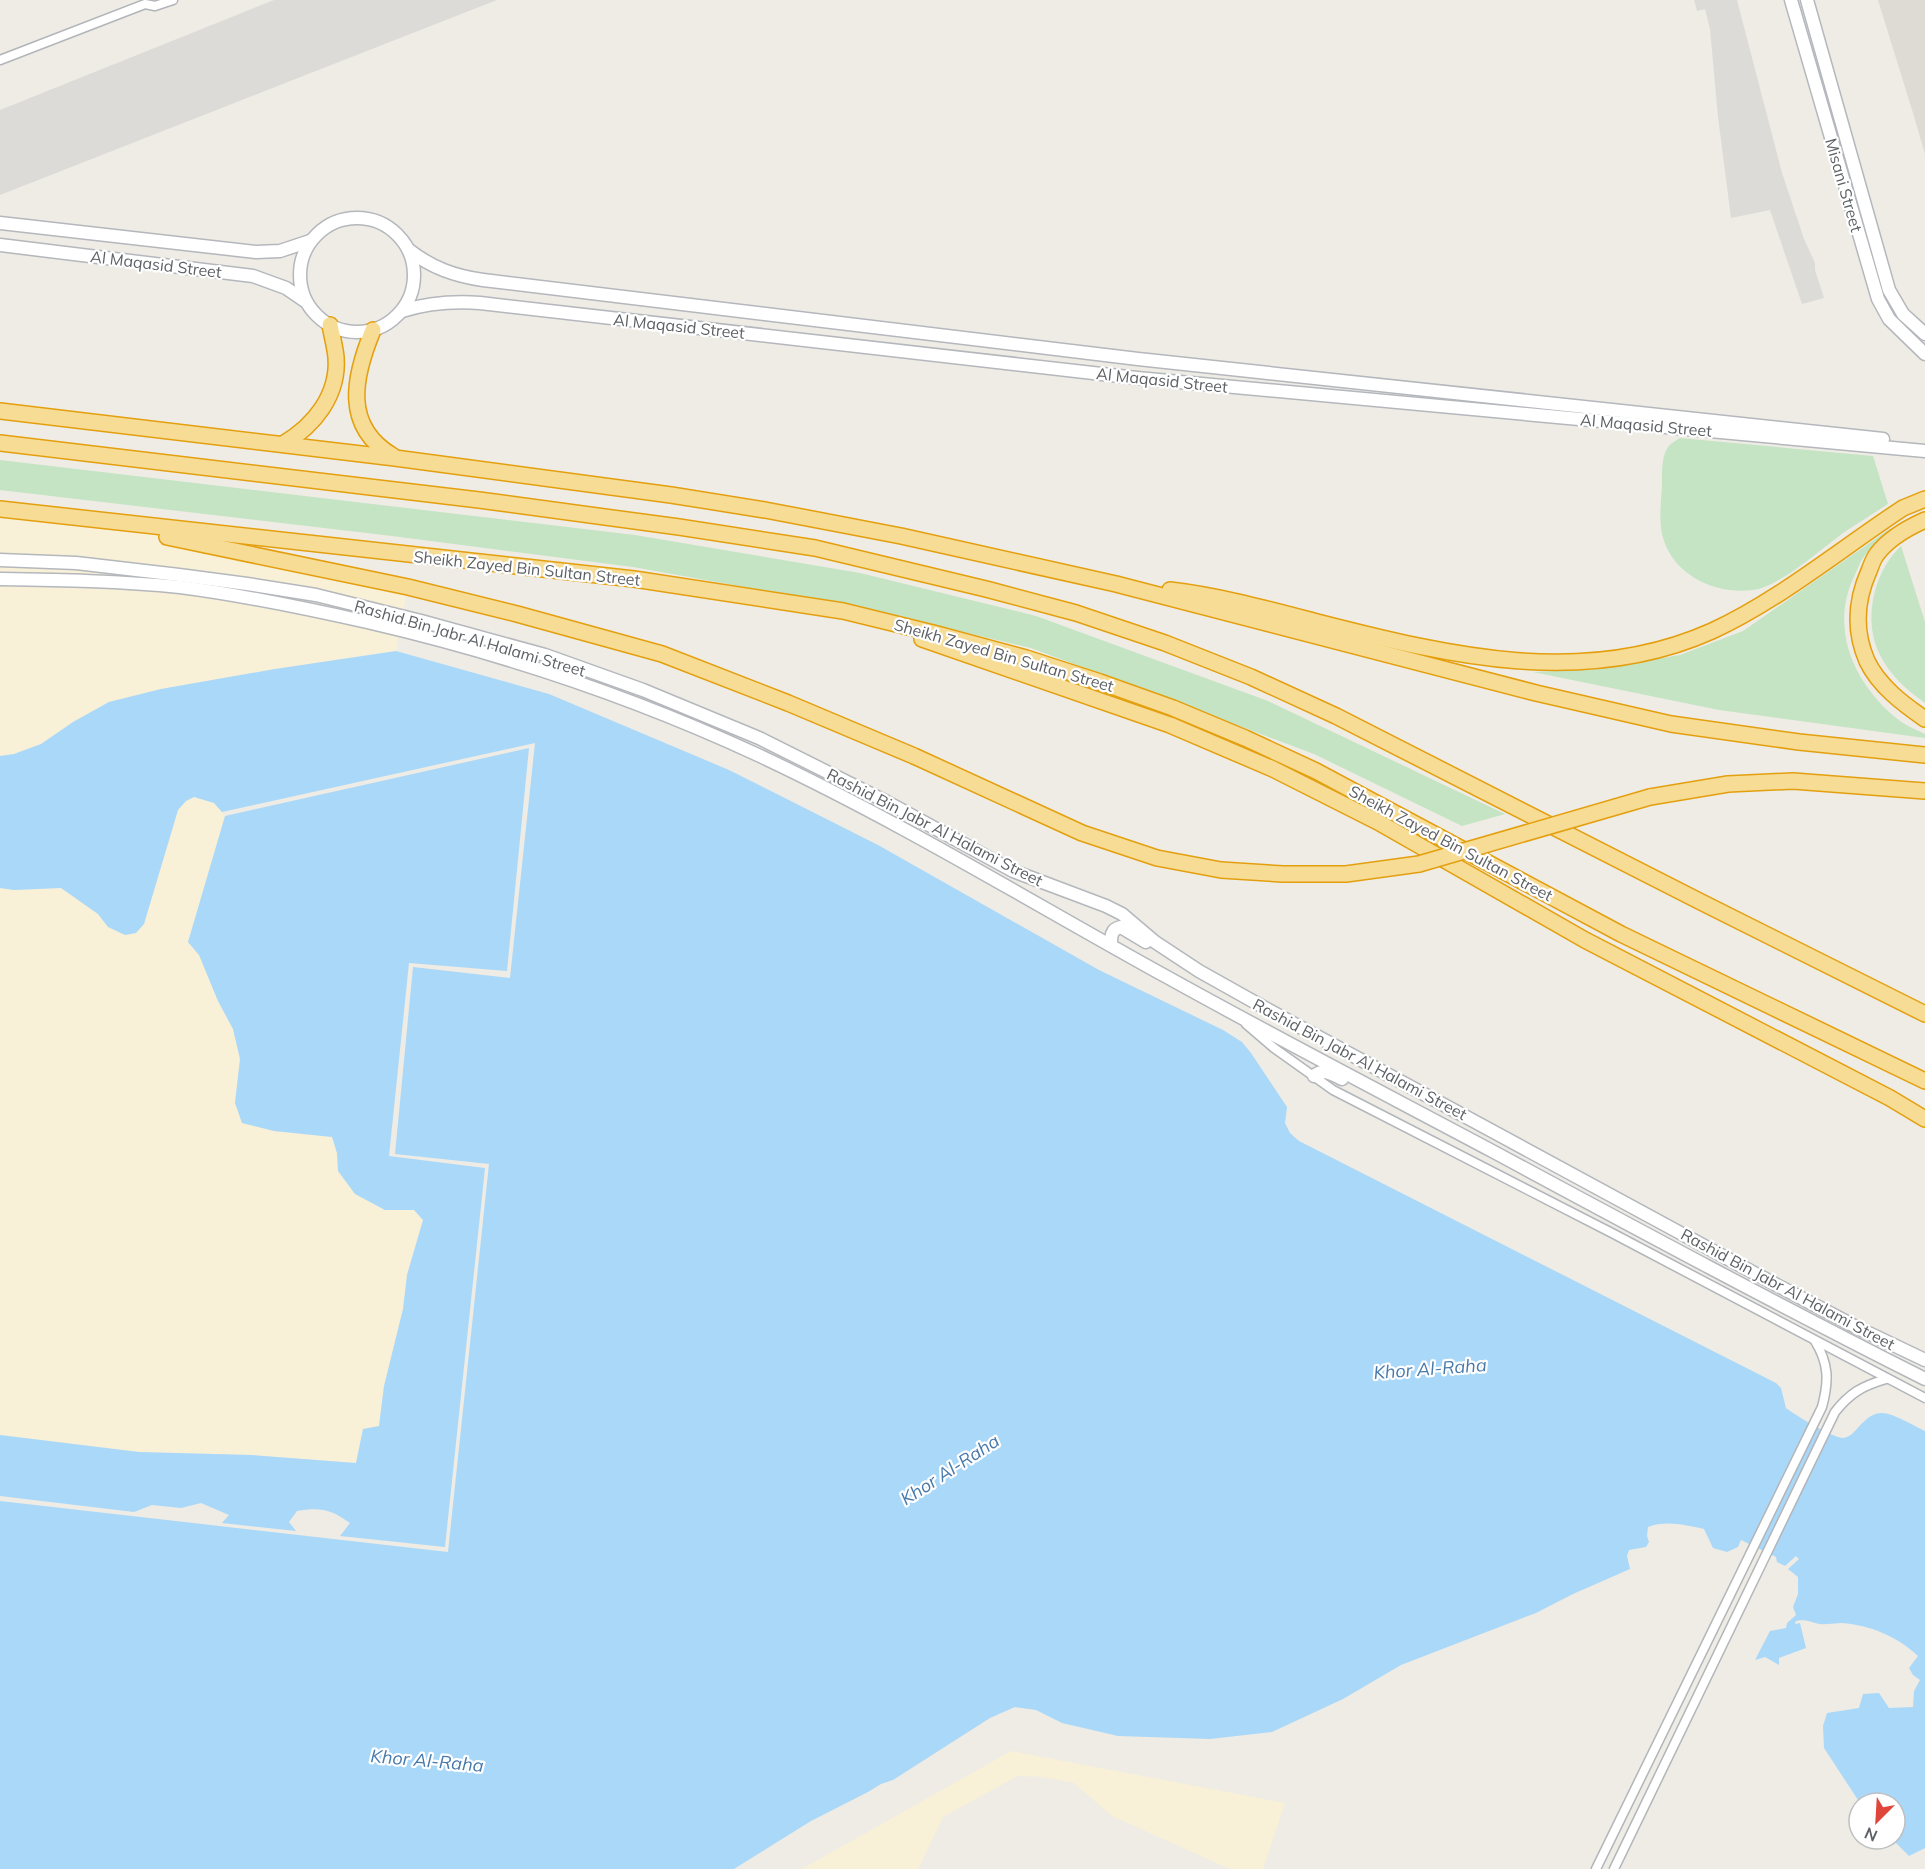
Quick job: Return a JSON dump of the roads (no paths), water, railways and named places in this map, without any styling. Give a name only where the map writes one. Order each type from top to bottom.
[{"type":"highway","points":[[283,444],[310,424],[323,408],[331,391],[336,356],[330,325]]},
{"type":"highway","points":[[373,330],[358,374],[357,393],[360,417],[377,445],[395,458]]},
{"type":"highway","points":[[0,411],[395,458],[765,510],[901,536],[1116,584],[1536,693],[1671,724],[1799,742],[1925,755]]},
{"type":"highway","points":[[0,443],[478,500],[814,548],[1076,613],[1186,651],[1251,677],[1336,716],[1925,1014]]},
{"type":"highway","points":[[1116,584],[1197,593],[1364,634],[1494,660],[1553,663],[1616,660],[1666,649],[1713,631],[1792,583],[1903,508],[1925,499]]},
{"type":"highway","name":"Sheikh Zayed Bin Sultan Street","points":[[0,509],[634,579],[843,611],[933,633],[1100,682],[1173,708],[1316,771],[1621,934],[1925,1082]]},
{"type":"highway","points":[[93,520],[408,587],[662,654],[788,703],[914,756],[1082,833],[1157,858],[1221,870],[1283,874],[1346,874],[1419,864],[1650,797],[1728,784],[1793,781],[1925,791]]},
{"type":"highway","points":[[1925,520],[1912,525],[1894,537],[1875,556],[1863,584],[1857,612],[1860,637],[1868,661],[1885,686],[1904,705],[1925,719]]},
{"type":"highway","points":[[843,611],[1159,721],[1273,769],[1378,822],[1585,940],[1890,1098],[1925,1119]]},
{"type":"street","points":[[0,60],[145,2],[155,6],[173,0]]},
{"type":"street","name":"Misani Street","points":[[1791,0],[1878,299],[1889,319],[1925,354]]},
{"type":"street","name":"Misani Street","points":[[1807,0],[1889,290],[1903,314],[1925,334]]},
{"type":"street","points":[[1828,130],[1843,126]]},
{"type":"street","points":[[347,218],[377,221],[390,228],[409,250],[414,269],[413,288],[409,301],[393,320],[373,330],[347,331],[330,325],[318,317],[306,302],[299,277],[300,265],[310,241],[320,230],[333,222],[347,218]]},
{"type":"street","name":"Al Maqasid Street","points":[[0,223],[256,252],[280,250],[310,241]]},
{"type":"street","name":"Al Maqasid Street","points":[[0,244],[253,276],[275,283],[306,302]]},
{"type":"street","name":"Al Maqasid Street","points":[[409,250],[420,259],[442,270],[483,280],[1137,359],[1820,437]]},
{"type":"street","name":"Al Maqasid Street","points":[[402,311],[440,302],[480,303],[1137,378],[1916,445],[1925,451]]},
{"type":"street","name":"Rashid Bin Jabr Al Halami Street","points":[[0,560],[88,564],[191,576],[293,591],[421,621],[545,655],[643,690],[759,738],[887,802],[1013,871],[1122,914],[1155,942],[1265,1008],[1756,1274],[1858,1328],[1925,1360]]},
{"type":"street","name":"Rashid Bin Jabr Al Halami Street","points":[[0,579],[178,587],[316,610],[418,634],[541,670],[638,704],[752,752],[892,822],[1232,1012],[1762,1296],[1925,1379]]},
{"type":"street","points":[[1111,945],[1112,932],[1121,927],[1166,956],[1179,957]]},
{"type":"street","points":[[1232,1012],[1274,1048],[1343,1095],[1925,1398]]},
{"type":"street","points":[[1314,1076],[1325,1072],[1362,1088],[1380,1091]]},
{"type":"street","points":[[1596,1869],[1822,1407],[1828,1387],[1826,1366],[1815,1340]]},
{"type":"street","points":[[1614,1869],[1835,1412],[1847,1397],[1863,1387],[1886,1379]]},
{"type":"water","name":"Khor Al-Raha","points":[[396,651],[549,694],[729,770],[878,845],[1099,970],[1223,1030],[1242,1042],[1287,1107],[1285,1123],[1290,1133],[1299,1141],[1776,1383],[1781,1388],[1786,1408],[1832,1435],[1846,1438],[1873,1415],[1882,1413],[1898,1417],[1925,1431],[1925,1848],[1909,1856],[1904,1851],[1907,1851],[1907,1791],[1852,1791],[1824,1748],[1823,1726],[1827,1713],[1859,1708],[1863,1694],[1879,1693],[1889,1708],[1913,1707],[1914,1691],[1920,1680],[1909,1668],[1918,1656],[1902,1643],[1873,1629],[1852,1624],[1822,1624],[1802,1620],[1796,1621],[1795,1624],[1800,1623],[1806,1648],[1779,1658],[1779,1665],[1765,1657],[1755,1660],[1770,1631],[1786,1628],[1787,1623],[1796,1615],[1793,1607],[1798,1594],[1798,1577],[1788,1569],[1799,1559],[1796,1556],[1785,1566],[1777,1562],[1776,1557],[1741,1540],[1738,1547],[1727,1552],[1713,1548],[1704,1529],[1669,1524],[1648,1527],[1649,1542],[1646,1547],[1629,1550],[1627,1556],[1630,1569],[1536,1613],[1401,1665],[1343,1699],[1272,1732],[1210,1739],[1118,1736],[1062,1723],[1036,1710],[1015,1707],[990,1718],[893,1780],[811,1821],[734,1869],[0,1869],[0,1501],[448,1552],[489,1164],[395,1154],[413,967],[510,978],[535,743],[222,812],[214,803],[194,797],[186,801],[178,810],[144,924],[136,933],[125,935],[108,927],[98,914],[61,888],[14,890],[0,888],[0,756],[14,754],[41,744],[73,722],[109,702],[161,689]]},
{"type":"water","points":[[529,748],[507,971],[409,963],[389,1156],[485,1168],[445,1547],[340,1536],[350,1523],[331,1512],[319,1509],[297,1511],[289,1522],[296,1531],[222,1523],[229,1515],[201,1503],[181,1508],[152,1505],[134,1512],[0,1496],[0,1435],[139,1452],[252,1455],[356,1463],[363,1429],[379,1426],[384,1386],[403,1309],[407,1275],[423,1220],[414,1210],[385,1210],[355,1194],[338,1171],[337,1153],[332,1137],[274,1131],[242,1123],[235,1103],[240,1059],[233,1029],[218,1001],[199,955],[188,942],[225,816]]}]
